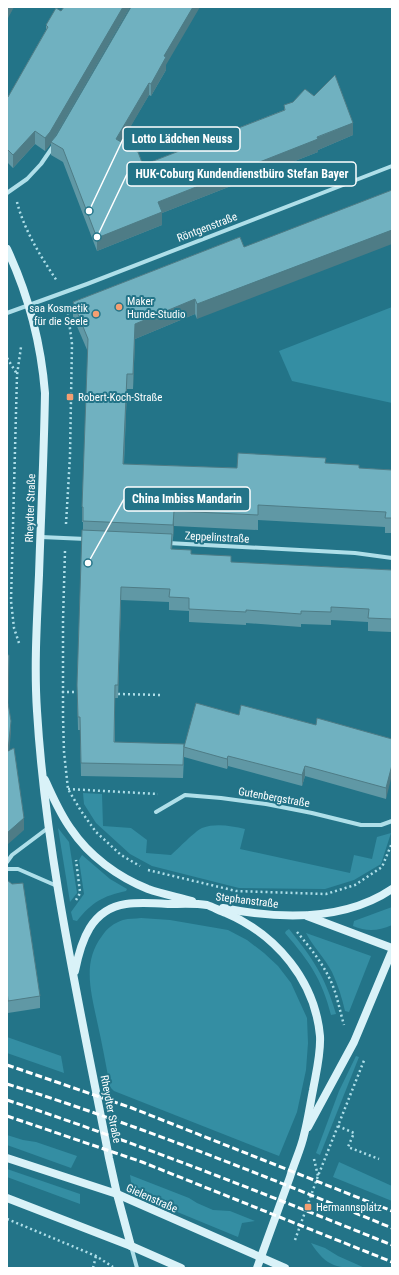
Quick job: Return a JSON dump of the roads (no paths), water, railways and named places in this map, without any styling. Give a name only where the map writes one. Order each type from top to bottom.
[{"type":"main road","name":"Rheydter Straße","points":[[7,249],[28,305],[41,353],[45,393],[36,660],[37,709],[48,828],[74,976],[117,1194],[131,1246]]},
{"type":"main road","name":"Rheydter Straße","points":[[43,774],[59,810],[71,829],[84,846],[101,862],[124,878],[148,889],[207,905]]},
{"type":"main road","name":"Stephanstraße","points":[[207,905],[258,914],[304,915],[331,913],[363,904],[392,889]]},
{"type":"main road","name":"Rheydter Straße","points":[[74,976],[79,950],[87,931],[97,917],[110,909],[124,904],[139,902],[207,905]]},
{"type":"main road","name":"Stephanstraße","points":[[207,905],[239,919],[256,929],[271,941],[299,973],[310,992],[317,1014],[320,1038],[318,1065],[304,1135],[257,1268]]},
{"type":"main road","name":"Stephanstraße","points":[[304,915],[392,950],[354,1042],[304,1135]]},
{"type":"main road","name":"Gielenstraße","points":[[7,1158],[117,1194],[285,1268]]},
{"type":"main road","points":[[7,1198],[131,1246],[182,1268]]},
{"type":"street","points":[[7,193],[27,179],[41,164],[57,140]]},
{"type":"street","name":"Röntgenstraße","points":[[7,313],[392,166]]},
{"type":"street","points":[[40,536],[88,539]]},
{"type":"street","name":"Zeppelinstraße","points":[[159,543],[355,553],[392,558]]},
{"type":"street","name":"Gutenbergstraße","points":[[156,812],[185,795],[266,804],[361,825],[381,825],[392,821]]},
{"type":"street","points":[[7,862],[12,855],[48,828]]},
{"type":"street","points":[[7,869],[18,869],[58,886]]},
{"type":"street","points":[[131,1246],[137,1268]]},
{"type":"railway","points":[[7,1065],[132,1108],[392,1211]]},
{"type":"railway","points":[[7,1084],[105,1116],[249,1170],[392,1228]]},
{"type":"railway","points":[[7,1100],[152,1151],[392,1245]]},
{"type":"railway","points":[[7,1116],[142,1162],[392,1262]]},
{"type":"place","name":"Lotto Lädchen Neuss","points":[[89,211]]},
{"type":"place","name":"HUK-Coburg Kundendienstbüro Stefan Bayer","points":[[97,237]]},
{"type":"place","name":"Maker Hunde-Studio","points":[[119,307]]},
{"type":"place","name":"saa Kosmetik für die Seele","points":[[96,314]]},
{"type":"place","name":"Robert-Koch-Straße","points":[[70,397]]},
{"type":"place","name":"China Imbiss Mandarin","points":[[88,563]]},
{"type":"place","name":"Hermannsplatz","points":[[308,1207]]}]
